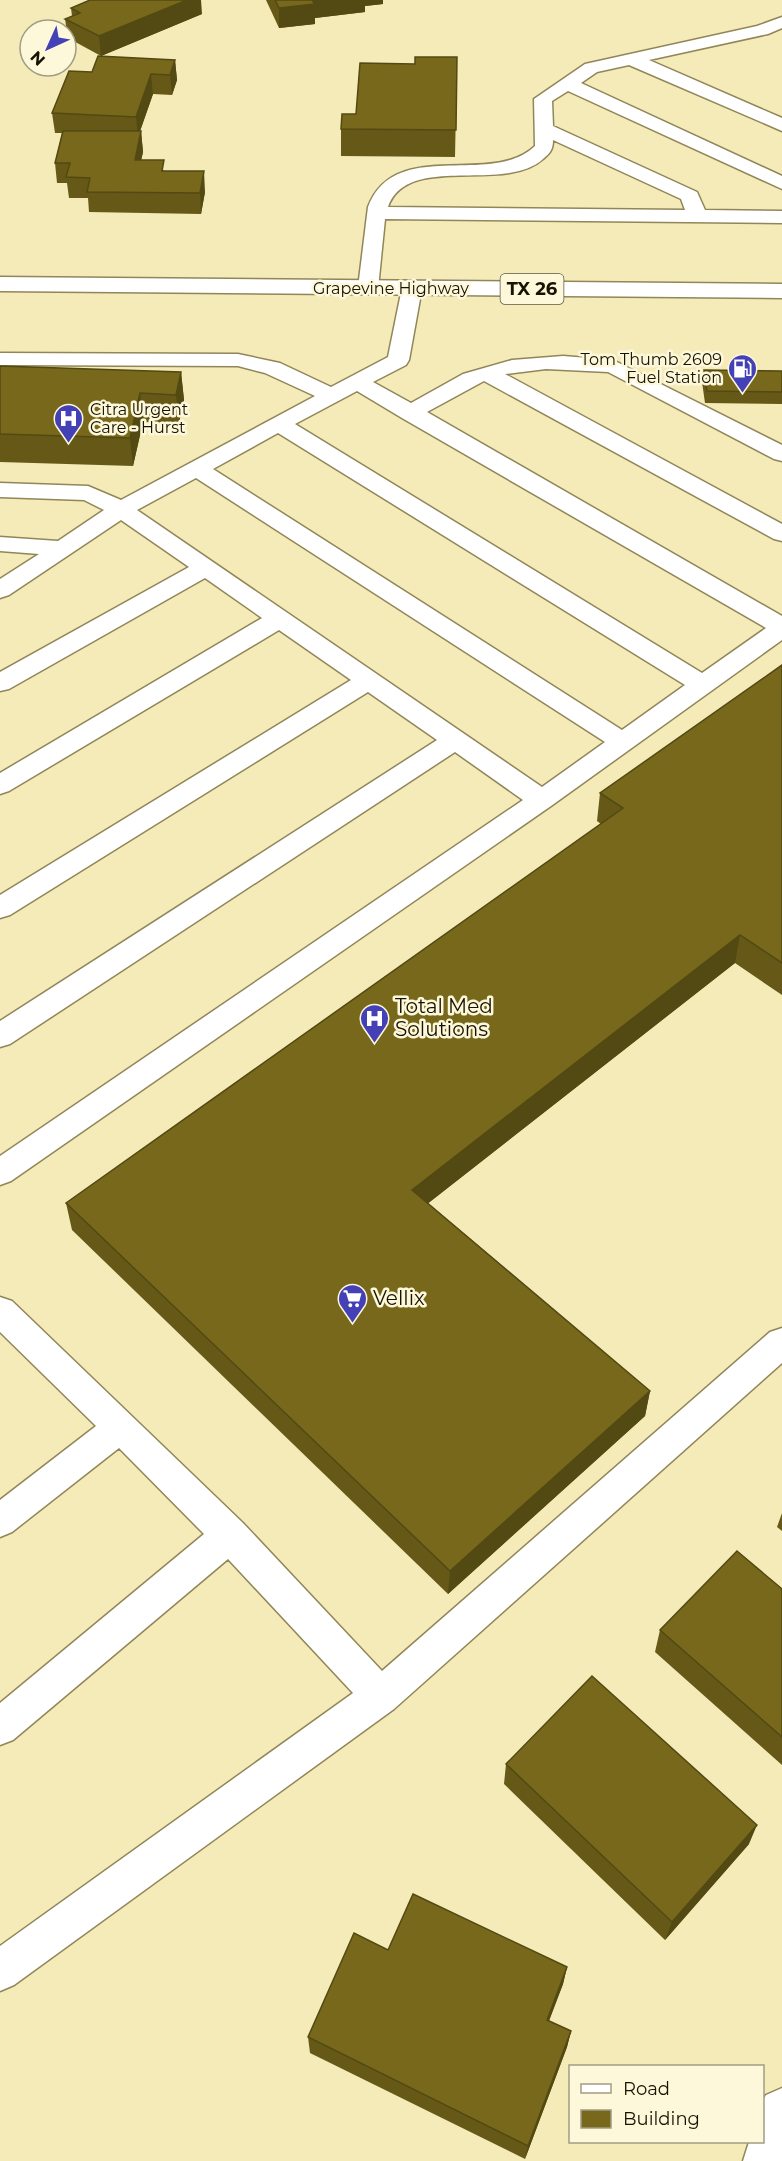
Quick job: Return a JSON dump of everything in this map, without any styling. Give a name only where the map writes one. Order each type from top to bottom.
[{"type":"main road","name":"Grapevine Highway","points":[[0,284],[782,291]]},
{"type":"main road","points":[[767,2161],[782,2111]]},
{"type":"lane","points":[[369,288],[379,202],[397,182],[427,172],[504,168],[530,160],[544,148],[543,99],[591,68],[762,30],[782,22]]},
{"type":"lane","points":[[631,59],[782,125]]},
{"type":"lane","points":[[567,83],[782,183]]},
{"type":"lane","points":[[544,129],[690,196],[697,216]]},
{"type":"lane","points":[[377,213],[782,217]]},
{"type":"lane","points":[[0,590],[121,508],[398,360],[412,288]]},
{"type":"lane","points":[[0,359],[238,360],[272,368],[332,396]]},
{"type":"lane","points":[[410,412],[486,373],[516,364],[589,363],[613,366],[782,454]]},
{"type":"lane","points":[[486,373],[782,534]]},
{"type":"lane","points":[[0,1172],[542,800],[782,628],[358,382]]},
{"type":"lane","points":[[279,424],[704,684]]},
{"type":"lane","points":[[757,441],[782,441]]},
{"type":"lane","points":[[196,468],[623,742]]},
{"type":"lane","points":[[0,490],[88,493],[121,508],[542,800]]},
{"type":"lane","points":[[0,544],[63,549]]},
{"type":"lane","points":[[0,683],[206,567]]},
{"type":"lane","points":[[0,786],[279,619]]},
{"type":"lane","points":[[0,908],[369,680]]},
{"type":"lane","points":[[0,1036],[454,740]]},
{"type":"lane","points":[[4,1323],[120,1427],[230,1535],[381,1696]]},
{"type":"lane","points":[[0,1971],[381,1696],[782,1342]]},
{"type":"lane","points":[[0,1521],[120,1427]]},
{"type":"lane","points":[[0,1727],[230,1535]]},
{"type":"building","points":[[90,0],[187,0],[99,36],[78,26],[78,18],[68,18],[80,13],[71,8]]},
{"type":"building","points":[[275,0],[312,0],[315,4],[279,8]]},
{"type":"building","points":[[98,56],[175,60],[170,75],[151,74],[136,117],[52,113],[66,78],[78,78],[78,71],[92,72]]},
{"type":"building","points":[[415,57],[457,57],[456,130],[341,129],[342,114],[356,114],[360,63],[415,64]]},
{"type":"building","points":[[63,131],[141,131],[135,160],[164,160],[162,171],[204,171],[200,193],[87,192],[90,178],[66,177],[70,163],[55,163]]},
{"type":"building","points":[[0,366],[181,372],[176,395],[140,393],[130,438],[0,434]]},
{"type":"building","points":[[704,370],[782,371],[782,392],[707,391]]},
{"type":"building","points":[[782,665],[782,963],[740,935],[412,1190],[650,1391],[450,1571],[66,1203],[623,808],[600,793]]},
{"type":"building","points":[[737,1551],[782,1589],[782,1737],[660,1630]]},
{"type":"building","points":[[592,1676],[757,1825],[672,1922],[506,1764]]},
{"type":"building","points":[[413,1894],[567,1967],[547,2020],[571,2031],[528,2146],[308,2037],[354,1933],[388,1950]]},
{"type":"place","name":"Tom Thumb 2609 Fuel Station","points":[[743,394]]},
{"type":"place","name":"Citra Urgent Care - Hurst","points":[[69,444]]},
{"type":"place","name":"Total Med Solutions","points":[[374,1044]]},
{"type":"place","name":"Vellix","points":[[352,1324]]}]
